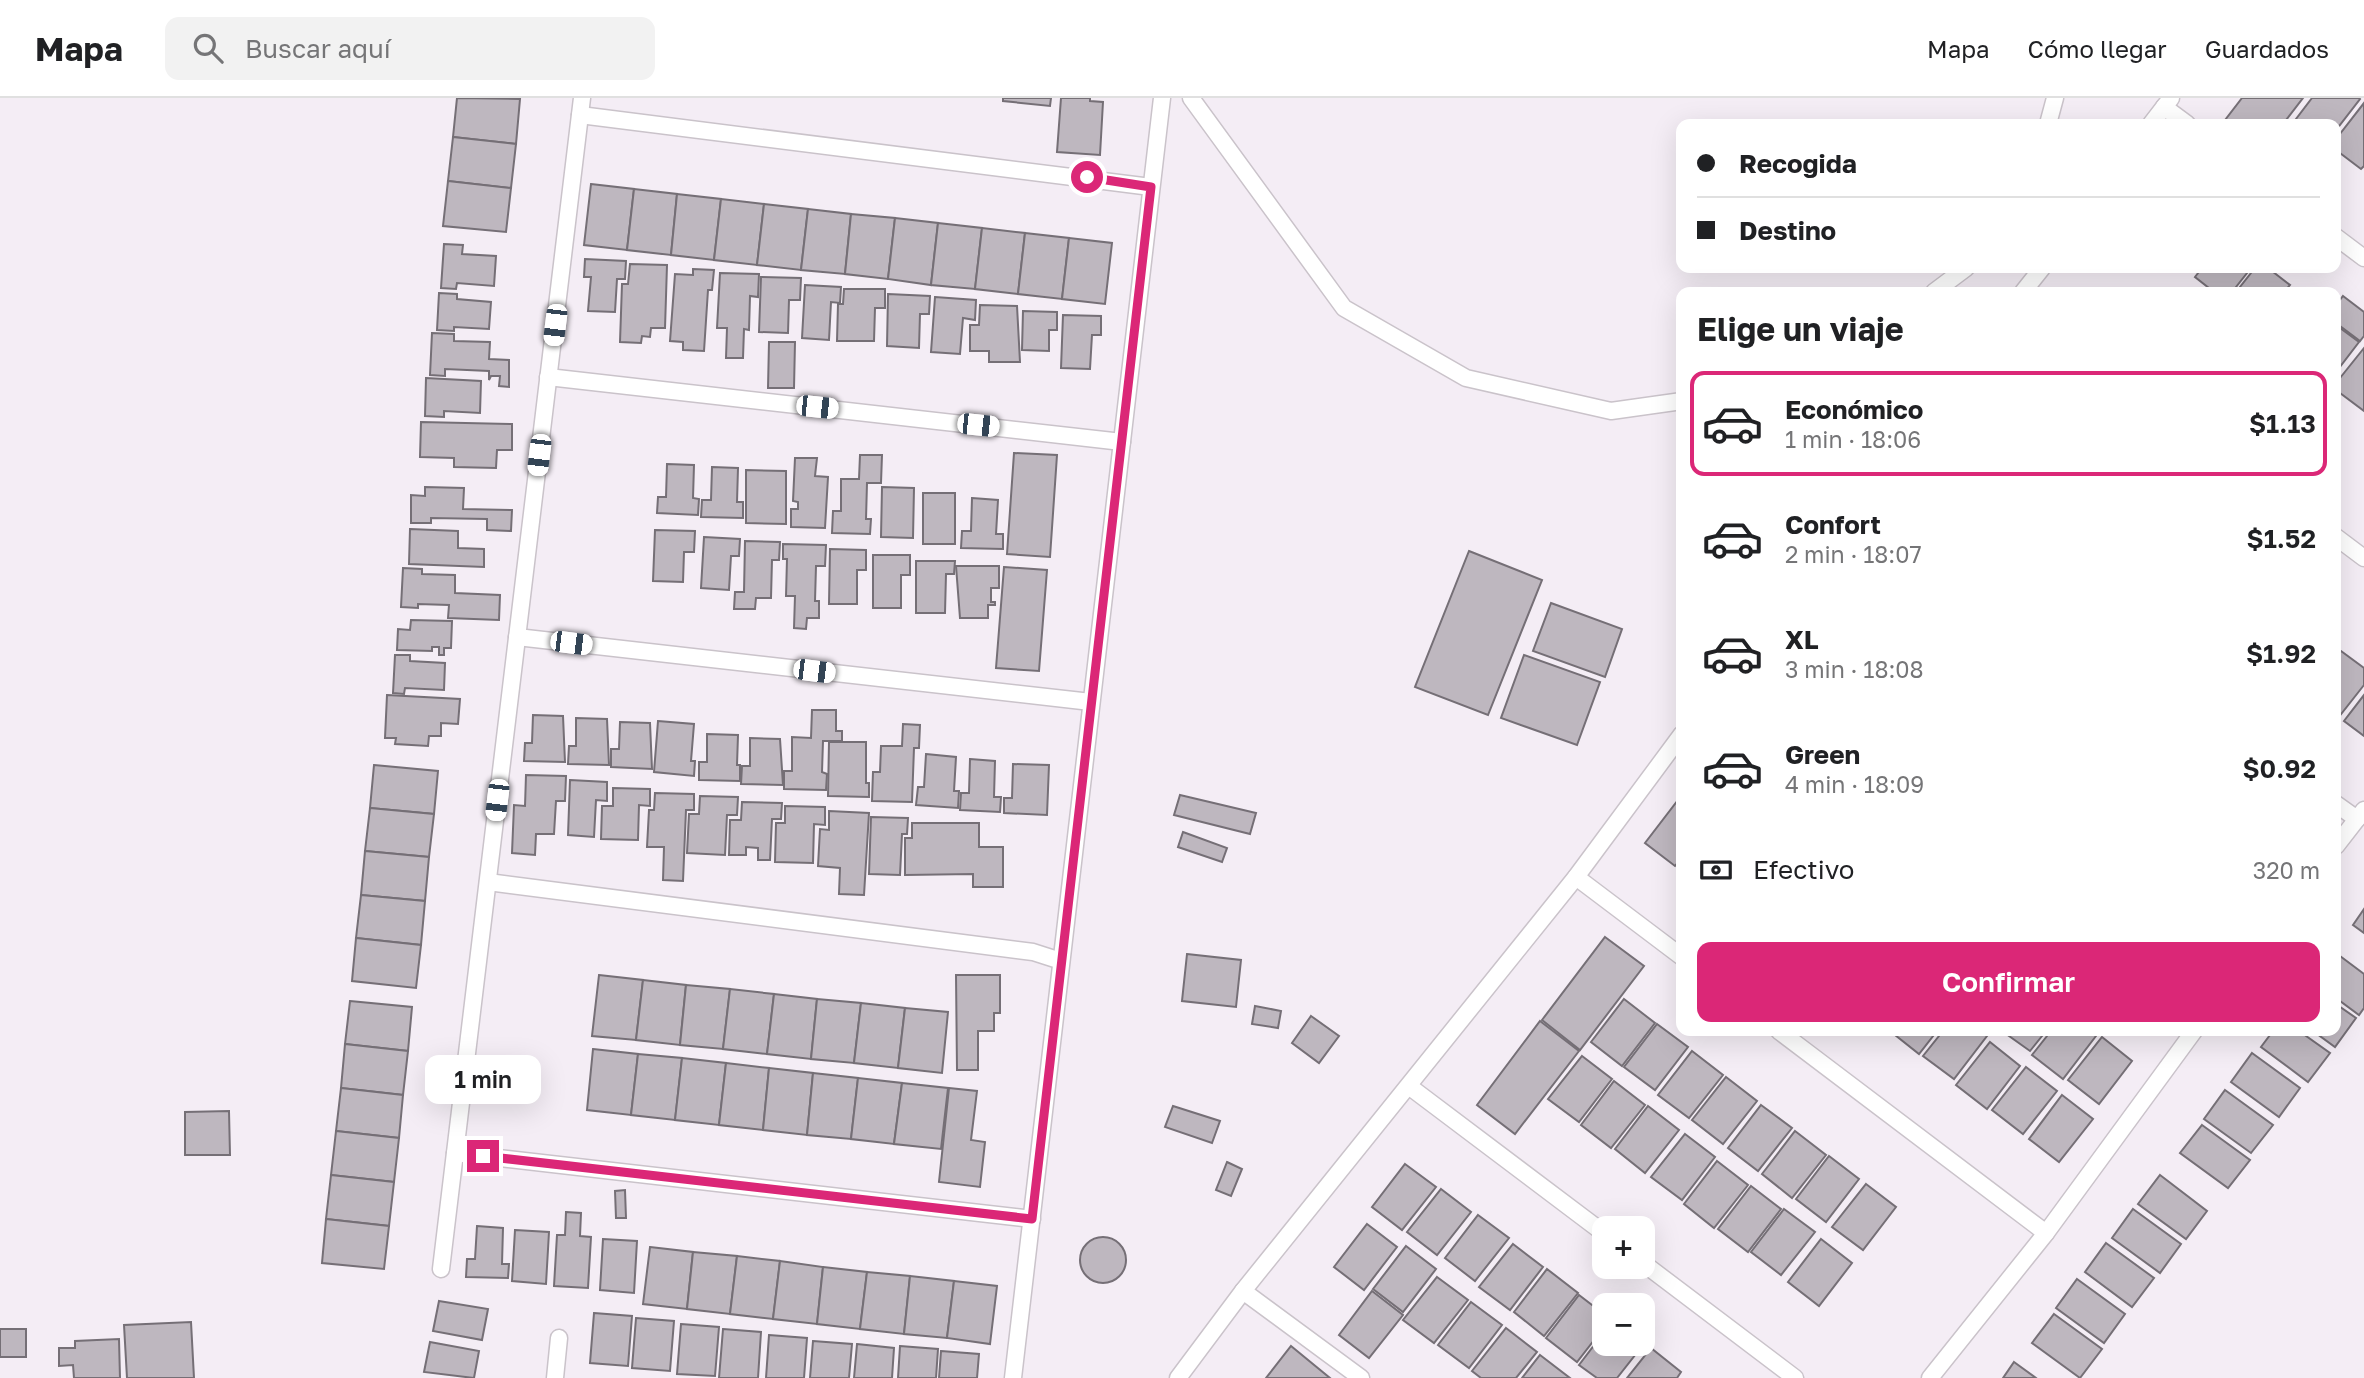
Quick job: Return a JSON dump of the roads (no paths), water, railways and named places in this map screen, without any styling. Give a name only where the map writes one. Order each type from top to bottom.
[{"type":"lane","points":[[441,1269],[582,98]]},
{"type":"lane","points":[[1013,1378],[1162,98]]},
{"type":"lane","points":[[1191,98],[1344,308],[1466,379],[1611,411],[1676,402]]},
{"type":"lane","points":[[2049,119],[2055,98]]},
{"type":"lane","points":[[2155,119],[2168,103],[2182,119]]},
{"type":"lane","points":[[580,115],[1151,187]]},
{"type":"lane","points":[[2341,241],[2364,258]]},
{"type":"lane","points":[[1941,287],[1959,273]]},
{"type":"lane","points":[[2027,287],[2038,273]]},
{"type":"lane","points":[[548,377],[1122,442]]},
{"type":"lane","points":[[2341,541],[2364,558]]},
{"type":"lane","points":[[517,637],[1091,702]]},
{"type":"lane","points":[[1178,1378],[1243,1292],[1576,877],[1676,742]]},
{"type":"lane","points":[[2341,806],[2361,815],[2341,840]]},
{"type":"lane","points":[[1576,877],[1676,952]]},
{"type":"lane","points":[[488,882],[1033,953],[1061,961]]},
{"type":"lane","points":[[1786,1036],[2046,1233]]},
{"type":"lane","points":[[1930,1378],[2046,1233],[2190,1036]]},
{"type":"lane","points":[[1410,1087],[1592,1224]]},
{"type":"lane","points":[[455,1153],[1032,1219]]},
{"type":"lane","points":[[1655,1272],[1796,1378]]},
{"type":"lane","points":[[1243,1292],[1361,1378]]},
{"type":"lane","points":[[555,1378],[559,1338]]}]
